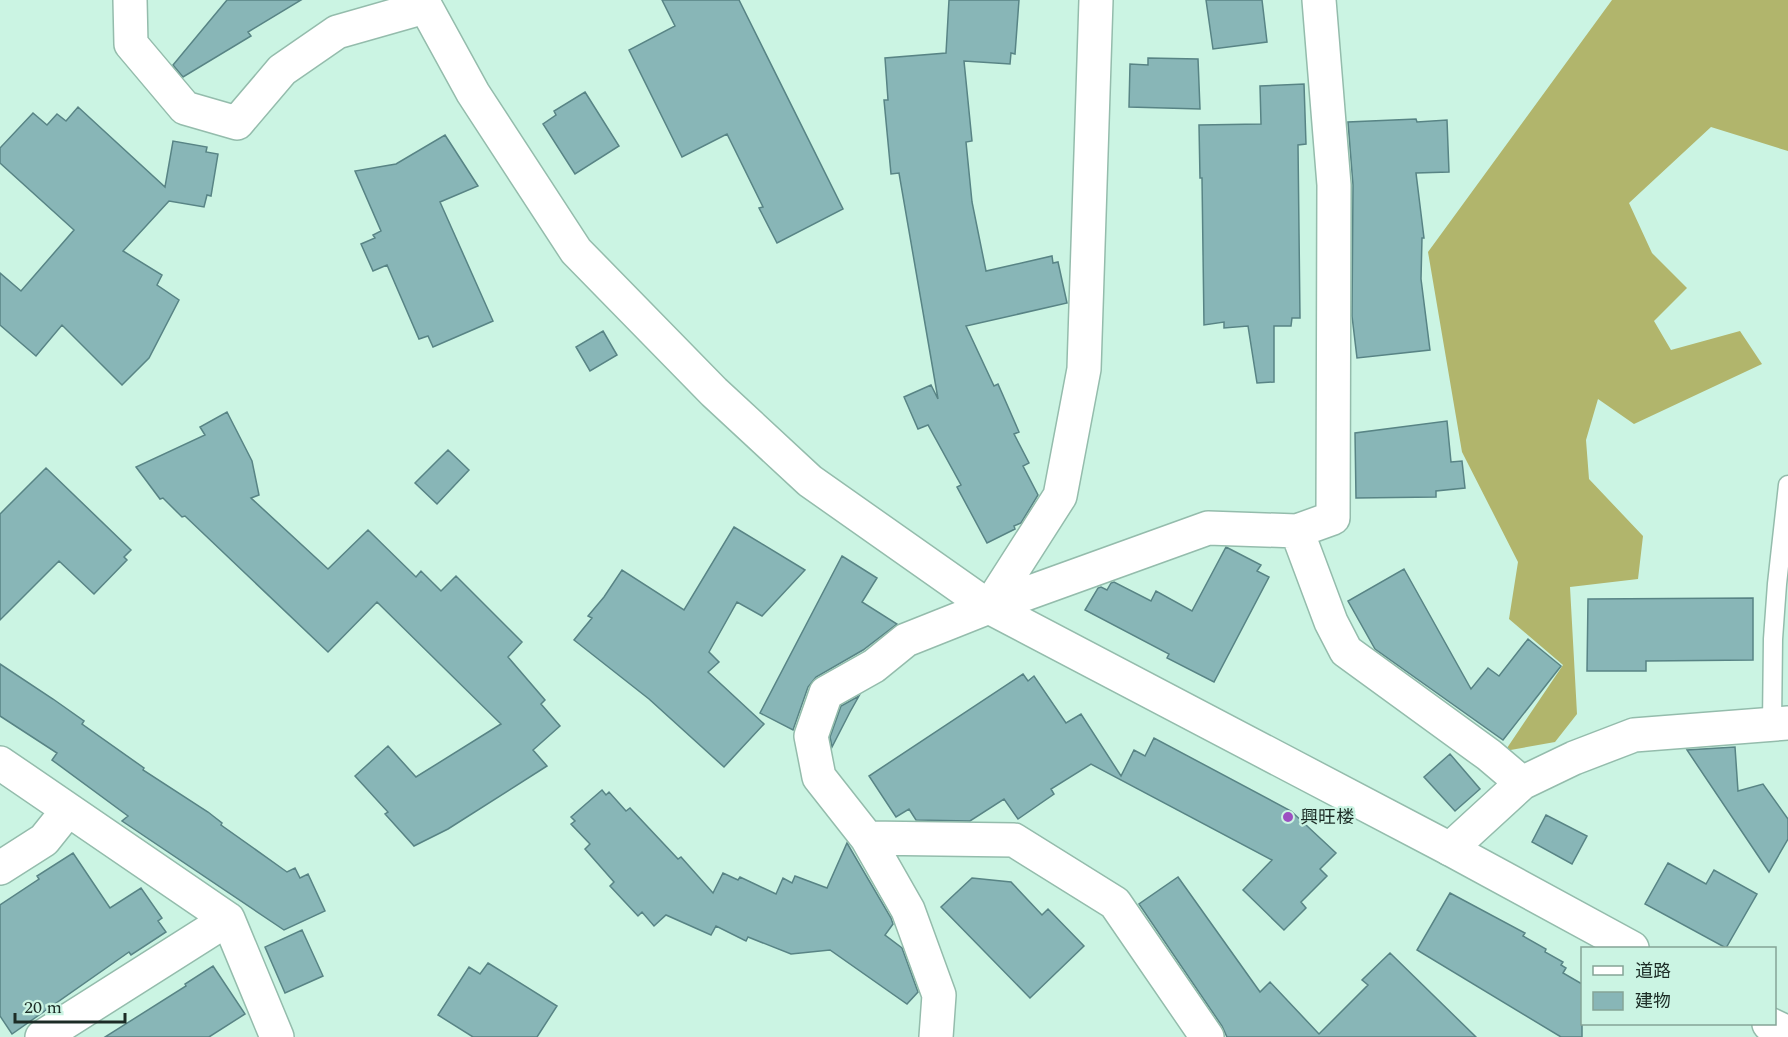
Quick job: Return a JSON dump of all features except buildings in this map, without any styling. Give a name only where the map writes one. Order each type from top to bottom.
[{"type":"street","points":[[130,0],[131,44],[185,108],[237,123],[282,70],[337,32],[424,4],[473,93],[576,250],[714,393],[810,481],[989,607],[1450,849],[1630,947]]},
{"type":"street","points":[[989,607],[1060,496],[1084,369],[1096,0]]},
{"type":"street","points":[[936,1037],[939,995],[908,910],[867,838],[819,777],[811,736],[826,693],[874,666],[906,640],[989,607],[1208,528],[1297,531],[1333,518],[1334,184],[1319,0]]},
{"type":"street","points":[[1297,531],[1331,622],[1346,651],[1489,755],[1522,783]]},
{"type":"street","points":[[1450,849],[1522,783],[1574,758],[1634,735],[1780,724]]},
{"type":"street","points":[[0,764],[228,919],[277,1037]]},
{"type":"street","points":[[0,868],[44,840],[69,810]]},
{"type":"street","points":[[867,838],[1014,840],[1115,903],[1207,1037]]},
{"type":"street","points":[[42,1037],[228,919]]},
{"type":"street","points":[[1772,1025],[1788,1034]]},
{"type":"lane","points":[[1780,724],[1773,639],[1788,485]]},
{"type":"green space","points":[[1612,0],[1788,0],[1788,151],[1711,127],[1629,203],[1652,253],[1687,288],[1654,321],[1671,350],[1740,331],[1762,364],[1634,424],[1598,399],[1586,440],[1589,479],[1643,536],[1638,579],[1570,587],[1577,714],[1555,742],[1505,751],[1563,665],[1509,619],[1518,562],[1462,452],[1428,252]]},
{"type":"place","name":"興旺楼","points":[[1288,817]]}]
